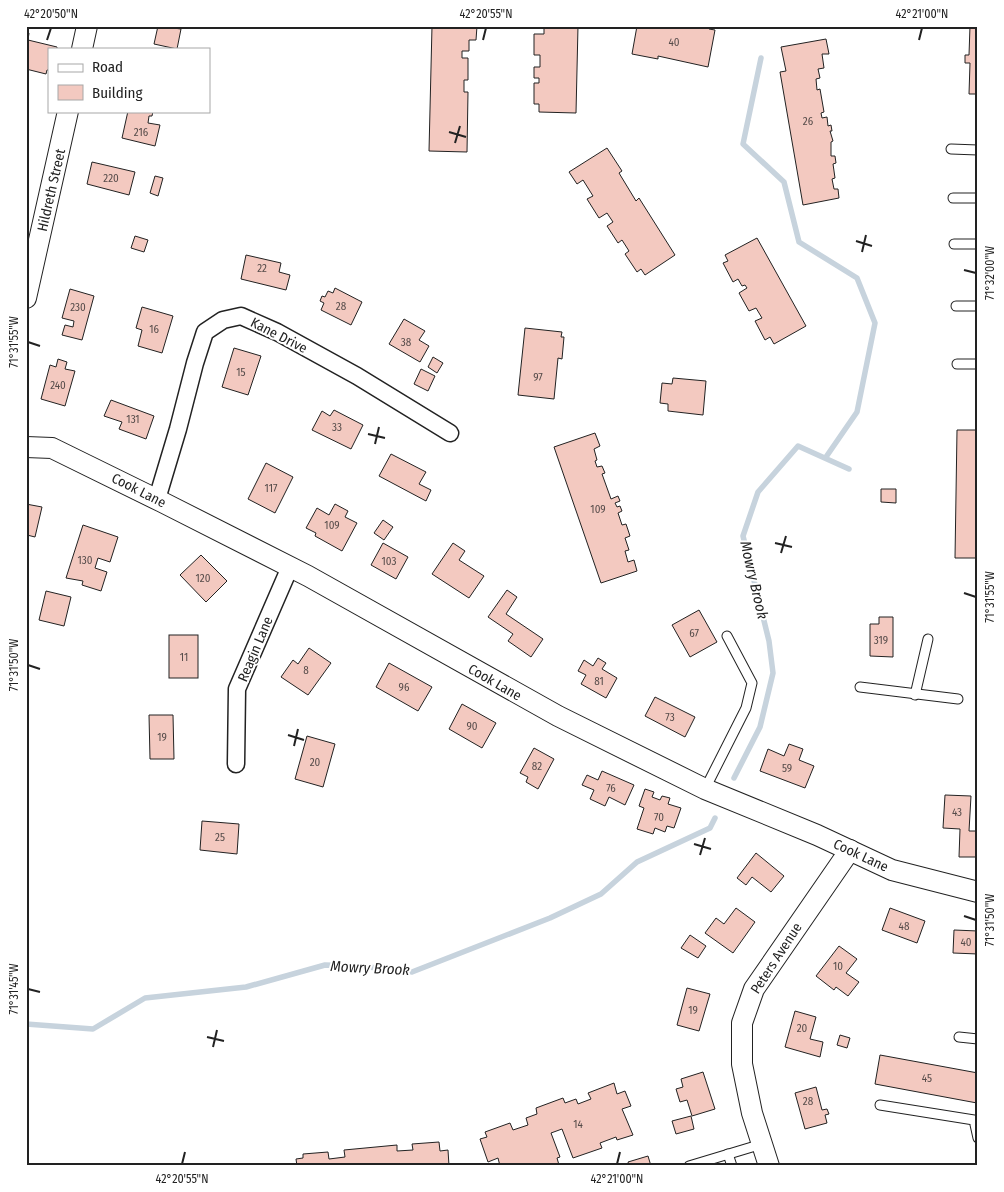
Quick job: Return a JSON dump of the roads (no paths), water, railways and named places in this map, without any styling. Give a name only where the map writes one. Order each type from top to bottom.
[{"type":"street","points":[[82,48],[88,26]]},
{"type":"street","name":"Hildreth Street","points":[[26,298],[68,112]]},
{"type":"street","name":"Kane Drive","points":[[158,499],[194,363],[205,332],[223,320],[241,316],[276,332],[357,376],[450,433]]},
{"type":"street","name":"Cook Lane","points":[[26,447],[52,448],[158,499],[290,567],[558,716],[705,789],[850,850],[892,870],[978,892]]},
{"type":"street","name":"Reagin Lane","points":[[236,764],[237,689],[290,567]]},
{"type":"street","name":"Peters Avenue","points":[[769,1166],[752,1113],[742,1064],[742,1023],[754,989],[850,850]]},
{"type":"lane","points":[[951,150],[978,150]]},
{"type":"lane","points":[[953,198],[978,198]]},
{"type":"lane","points":[[954,244],[978,244]]},
{"type":"lane","points":[[956,306],[978,306]]},
{"type":"lane","points":[[957,364],[978,364]]},
{"type":"lane","points":[[705,789],[746,708],[752,683],[727,636]]},
{"type":"lane","points":[[915,695],[928,639]]},
{"type":"lane","points":[[860,687],[958,699]]},
{"type":"lane","points":[[959,1037],[978,1039]]},
{"type":"lane","points":[[880,1104],[976,1118],[978,1138]]},
{"type":"lane","points":[[689,1166],[762,1144]]},
{"type":"lane","points":[[728,1154],[732,1166]]},
{"type":"waterway","points":[[761,58],[743,144],[784,182],[799,242],[857,278],[875,323],[857,412],[826,457]]},
{"type":"waterway","name":"Mowry Brook","points":[[734,778],[760,727],[773,673],[769,641],[743,536],[758,492],[798,446],[849,469]]},
{"type":"waterway","name":"Mowry Brook","points":[[26,1024],[93,1029],[145,998],[246,987],[325,965],[360,966],[412,972],[550,918],[601,894],[637,862],[710,828],[715,818]]}]
